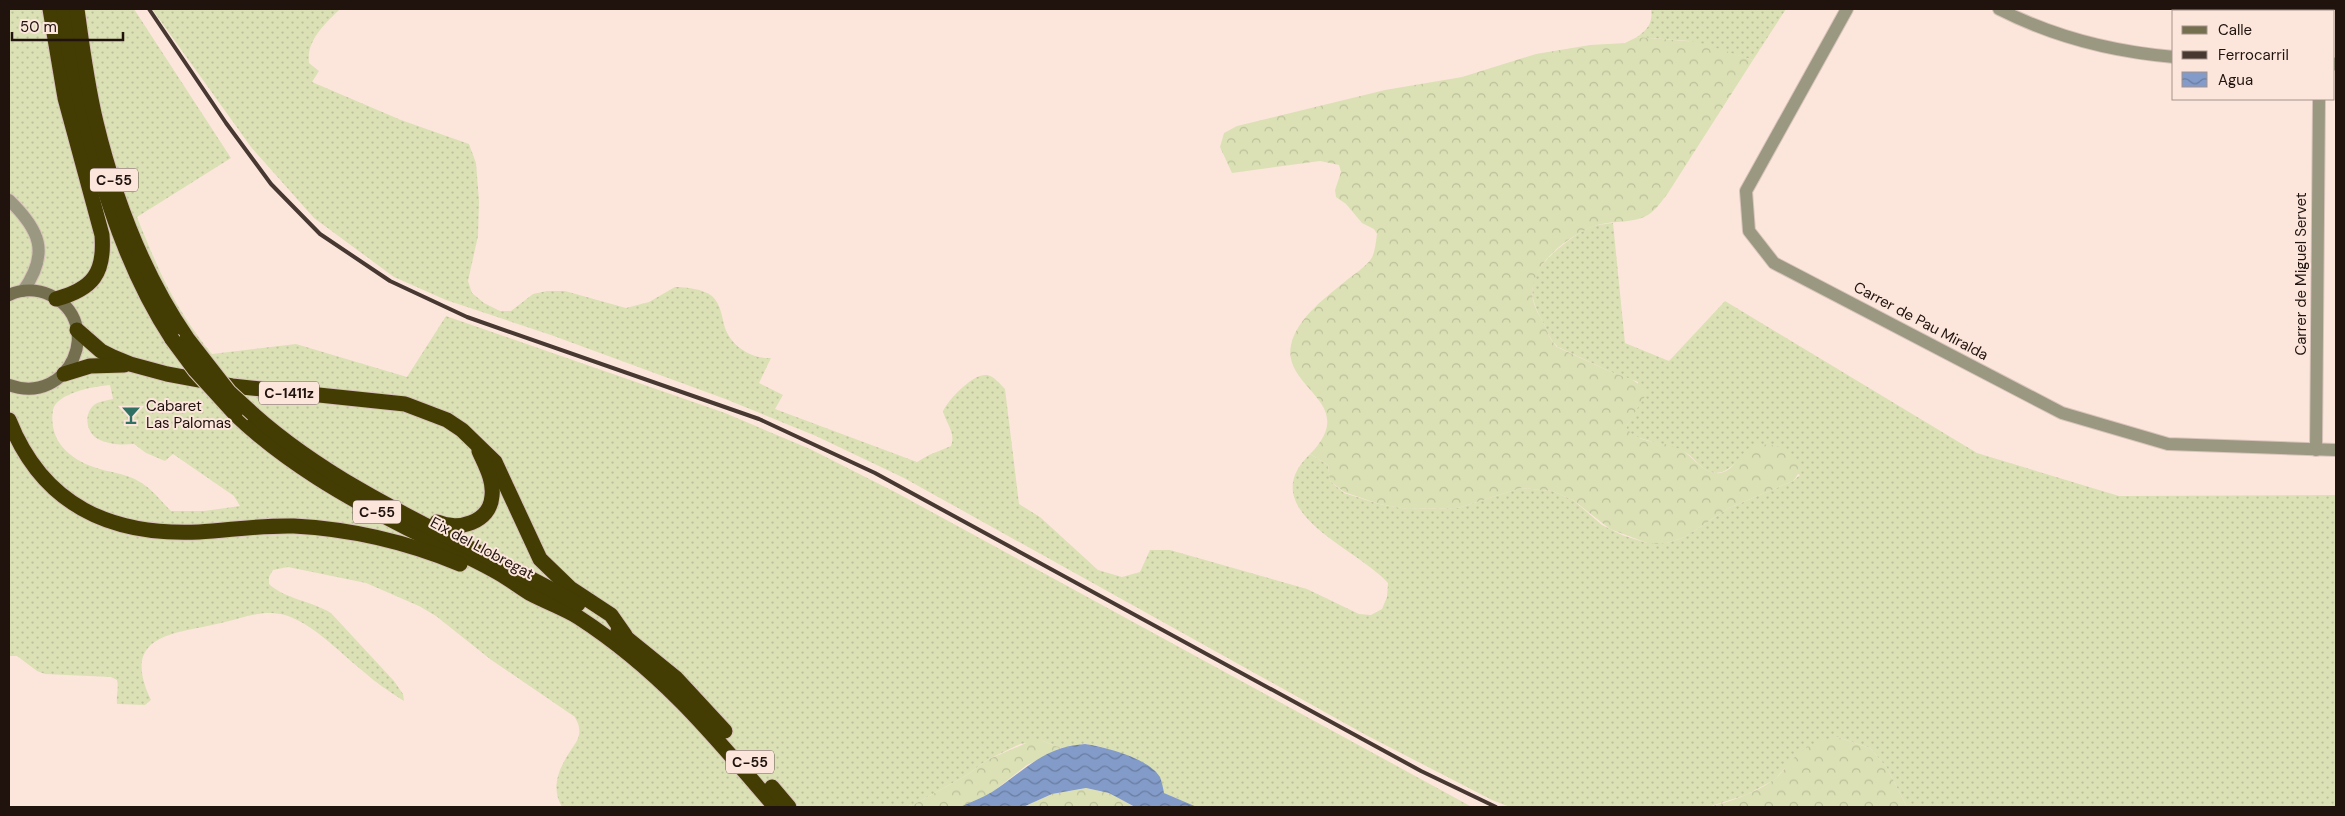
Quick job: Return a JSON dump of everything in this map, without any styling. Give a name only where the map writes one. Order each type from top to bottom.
[{"type":"highway","points":[[50,9],[65,98],[102,234],[101,265],[95,278],[76,292],[56,299]]},
{"type":"highway","name":"C-55","points":[[64,9],[77,90],[120,237],[144,289],[180,339]]},
{"type":"highway","name":"C-55","points":[[77,9],[96,121],[116,188],[136,244],[171,315],[180,339]]},
{"type":"highway","points":[[77,330],[100,351],[130,364]]},
{"type":"highway","name":"Eix del Llobregat","points":[[180,339],[229,392],[286,442],[350,484],[586,609],[625,635],[676,678],[708,720]]},
{"type":"highway","name":"Eix del Llobregat","points":[[180,339],[195,370],[235,414],[266,442],[309,473],[408,529],[502,575],[530,593],[576,616],[620,646],[708,720]]},
{"type":"highway","points":[[64,374],[90,366],[130,364]]},
{"type":"highway","name":"C-1411z","points":[[130,364],[232,386],[405,404],[447,420],[462,430],[475,443]]},
{"type":"highway","points":[[9,420],[24,451],[50,484],[73,503],[106,521],[141,530],[167,532],[294,526],[354,533],[396,542],[442,557],[530,593]]},
{"type":"highway","points":[[350,484],[376,490],[439,523],[454,528],[467,525],[479,519],[488,509],[492,498],[488,472],[475,443]]},
{"type":"highway","points":[[475,443],[500,469],[529,539],[540,559],[570,588],[610,615],[625,635]]},
{"type":"highway","name":"C-55","points":[[708,720],[775,807]]},
{"type":"highway","name":"C-55","points":[[708,720],[789,807]]},
{"type":"main road","points":[[9,295],[23,291],[39,292],[56,299],[69,312],[77,330],[76,353],[64,374],[55,381],[41,387],[28,389],[9,385]]},
{"type":"street","name":"Carrer de Pau Miralda","points":[[1847,9],[1746,191],[1749,230],[1774,263],[2062,414],[2168,444],[2336,450]]},
{"type":"street","points":[[1999,9],[2032,26],[2100,45],[2172,57]]},
{"type":"street","name":"Carrer de Miguel Servet","points":[[2316,450],[2319,100]]},
{"type":"street","points":[[9,200],[34,229],[37,239],[39,258],[34,275],[23,291]]},
{"type":"street","points":[[34,275],[39,292]]},
{"type":"green space","points":[[9,9],[134,9],[231,158],[137,217],[168,288],[188,321],[212,354],[296,344],[407,377],[446,316],[725,413],[810,449],[897,493],[1472,807],[1197,807],[1164,793],[1160,778],[1153,770],[1134,758],[1098,746],[1085,744],[1061,748],[1043,741],[1020,744],[987,760],[967,775],[913,805],[904,807],[562,807],[556,786],[565,759],[579,735],[579,727],[575,717],[490,659],[436,616],[419,606],[366,583],[288,567],[273,570],[269,577],[269,584],[291,597],[331,613],[394,681],[403,694],[404,701],[373,680],[309,627],[288,616],[271,613],[262,613],[187,630],[157,640],[147,649],[142,661],[143,678],[151,700],[145,705],[117,704],[117,680],[111,677],[45,674],[37,671],[17,656],[9,656]],"holes":[[[110,385],[113,399],[97,403],[89,411],[88,427],[94,436],[102,441],[111,443],[134,444],[146,453],[165,461],[173,454],[234,496],[240,506],[204,511],[171,511],[156,495],[135,479],[89,465],[64,449],[54,432],[52,421],[53,410],[56,404],[61,399],[77,392]]]},
{"type":"green space","points":[[152,9],[340,9],[314,39],[309,55],[309,63],[319,71],[312,82],[401,120],[469,144],[476,163],[479,201],[478,236],[468,281],[472,293],[484,303],[500,311],[511,311],[533,294],[547,291],[565,291],[626,308],[649,302],[675,287],[699,290],[715,299],[721,311],[725,328],[732,341],[750,354],[771,358],[759,383],[783,395],[775,409],[917,462],[951,446],[952,436],[943,411],[950,400],[969,382],[981,375],[990,376],[1005,389],[1019,504],[1040,517],[1098,570],[1122,577],[1140,572],[1150,550],[1170,550],[1307,589],[1359,614],[1371,615],[1382,609],[1387,597],[1388,583],[1374,570],[1316,527],[1301,511],[1293,493],[1295,475],[1310,454],[1328,465],[1330,481],[1344,493],[1379,504],[1407,509],[1458,508],[1521,488],[1552,491],[1573,500],[1602,525],[1622,535],[1647,543],[1667,543],[1685,537],[1729,508],[1793,481],[1800,475],[1748,449],[1727,470],[1715,473],[1708,471],[1690,456],[1679,450],[1630,434],[1626,427],[1634,413],[1638,382],[1611,372],[1558,347],[1553,342],[1533,300],[1532,289],[1536,275],[1541,266],[1558,249],[1577,235],[1594,226],[1613,223],[1625,343],[1669,361],[1725,301],[1977,453],[2119,496],[2336,495],[2336,807],[1907,807],[1887,768],[1870,748],[1837,737],[1784,769],[1774,780],[1746,795],[1708,807],[1510,807],[1492,800],[1366,735],[904,478],[816,436],[728,400],[551,335],[446,300],[394,277],[314,218],[251,147]]},
{"type":"green space","points":[[1651,9],[1786,9],[1753,60],[1689,41],[1637,37],[1649,25]]},
{"type":"green space","points":[[1637,37],[1698,42],[1753,60],[1658,206],[1648,215],[1638,219],[1604,223],[1592,227],[1560,246],[1542,265],[1536,276],[1533,288],[1535,306],[1551,339],[1557,347],[1611,372],[1631,379],[1643,387],[1645,396],[1626,427],[1636,436],[1682,450],[1700,466],[1715,473],[1726,471],[1751,447],[1770,445],[1780,447],[1795,457],[1799,465],[1799,473],[1793,481],[1729,508],[1685,537],[1657,544],[1647,543],[1610,529],[1573,500],[1552,491],[1521,488],[1458,508],[1407,509],[1379,504],[1344,492],[1330,481],[1328,465],[1310,454],[1323,436],[1327,421],[1324,409],[1297,374],[1291,360],[1291,345],[1294,335],[1306,316],[1371,259],[1377,234],[1374,229],[1362,223],[1346,204],[1336,197],[1335,190],[1341,172],[1339,165],[1320,161],[1232,173],[1220,147],[1224,133],[1237,126],[1385,90],[1462,77],[1536,54],[1590,45],[1625,43]]},
{"type":"green space","points":[[1837,737],[1870,748],[1887,768],[1907,807],[1708,807],[1749,794],[1765,786],[1775,779],[1803,750],[1819,742]]},
{"type":"green space","points":[[1031,741],[1043,741],[1061,748],[1027,765],[990,794],[960,807],[904,807],[913,805],[967,775],[987,760]]},
{"type":"green space","points":[[1086,788],[1109,793],[1135,807],[1023,807],[1052,794]]},
{"type":"water","points":[[1085,744],[1126,754],[1146,764],[1160,777],[1164,793],[1197,807],[1135,807],[1109,793],[1086,788],[1052,794],[1023,807],[960,807],[992,792],[1045,755],[1070,746]]},
{"type":"railway","points":[[149,9],[226,123],[271,184],[320,234],[390,281],[467,317],[759,419],[875,473],[1421,771],[1496,807]]},
{"type":"place","name":"Cabaret Las Palomas","points":[[131,415]]}]
